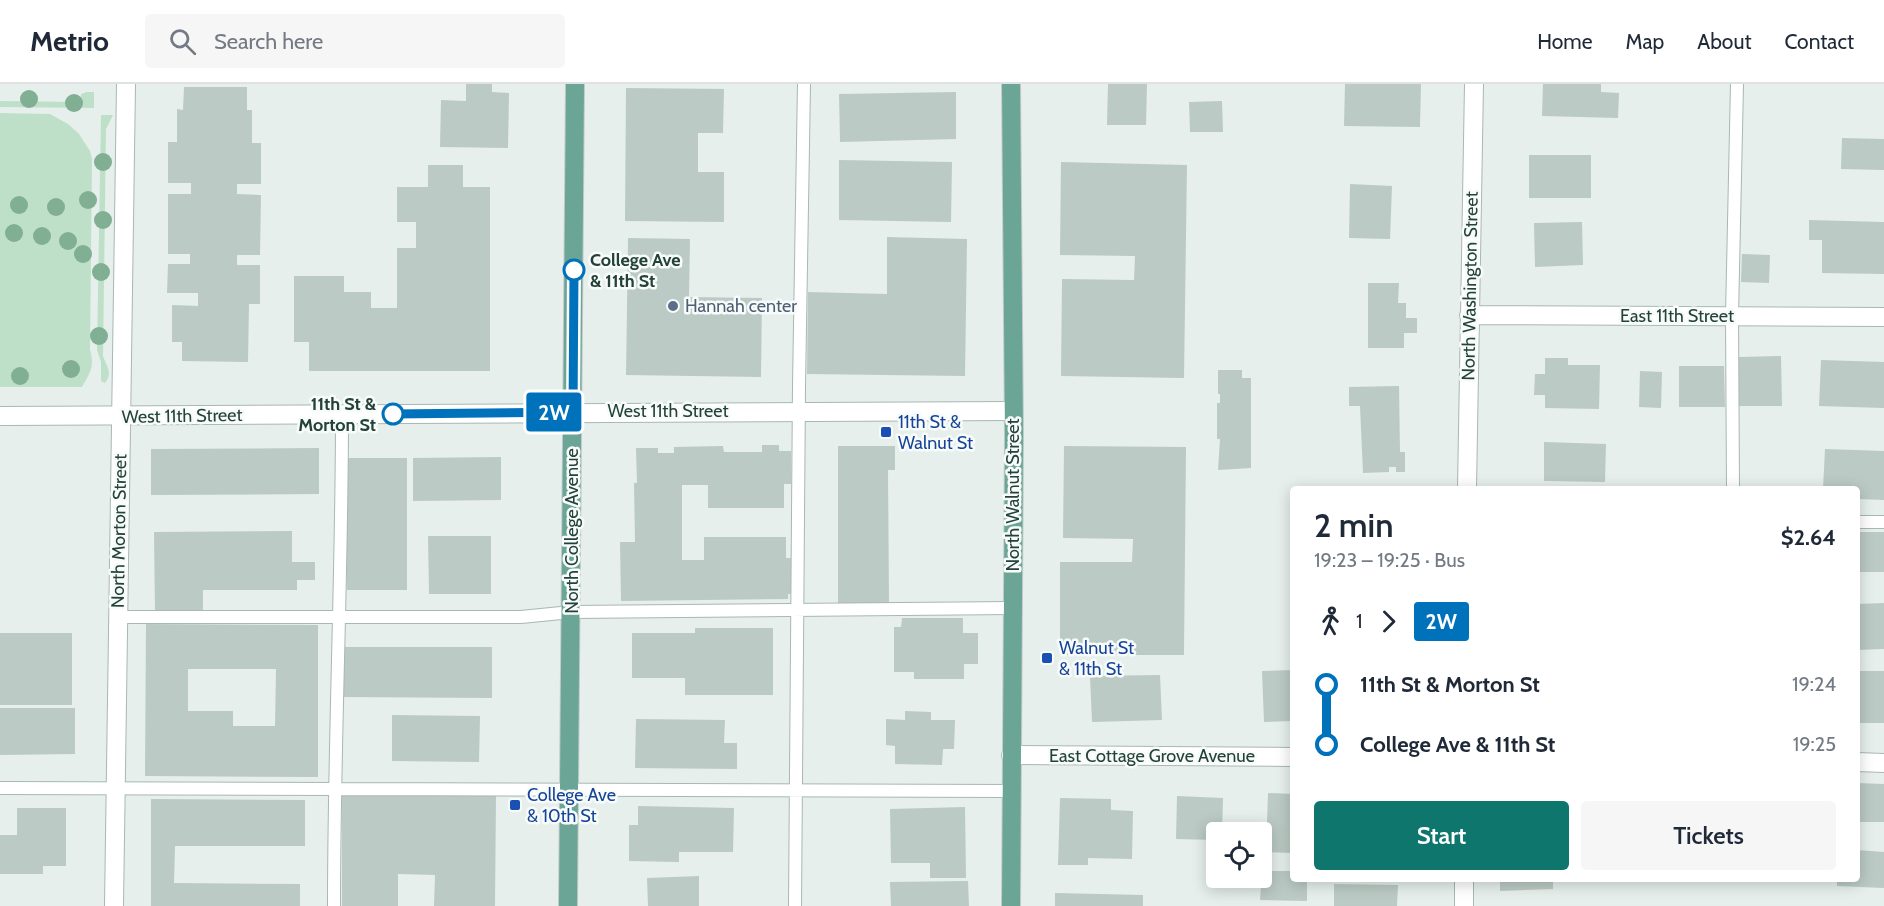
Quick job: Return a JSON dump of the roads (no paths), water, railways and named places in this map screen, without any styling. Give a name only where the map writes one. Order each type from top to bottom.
[{"type":"main road","name":"North College Avenue","points":[[568,906],[575,84]]},
{"type":"main road","name":"North Walnut Street","points":[[1011,84],[1011,906]]},
{"type":"street","name":"North Morton Street","points":[[114,906],[126,84]]},
{"type":"street","name":"North Washington Street","points":[[1467,486],[1474,84]]},
{"type":"street","name":"East 11th Street","points":[[1469,315],[1884,317]]},
{"type":"street","name":"West 11th Street","points":[[0,416],[1012,411]]},
{"type":"street","name":"East Cottage Grove Avenue","points":[[1011,755],[1290,757]]},
{"type":"street","points":[[1860,762],[1884,763]]},
{"type":"street","points":[[1464,882],[1464,906]]},
{"type":"lane","points":[[795,906],[804,84]]},
{"type":"lane","points":[[1733,486],[1732,316],[1737,84]]},
{"type":"lane","points":[[334,906],[334,790],[340,615],[342,414]]},
{"type":"lane","points":[[1860,522],[1884,522]]},
{"type":"lane","points":[[117,617],[340,615],[521,617],[571,612],[1012,608]]},
{"type":"lane","points":[[0,788],[1011,791]]},
{"type":"place","name":"College Ave & 11th St","points":[[574,270]]},
{"type":"place","name":"Hannah center","points":[[673,306]]},
{"type":"place","name":"11th St & Morton St","points":[[393,414]]},
{"type":"place","name":"11th St & Walnut St","points":[[886,432]]},
{"type":"place","name":"Walnut St & 11th St","points":[[1047,658]]},
{"type":"place","name":"College Ave & 10th St","points":[[515,805]]}]
